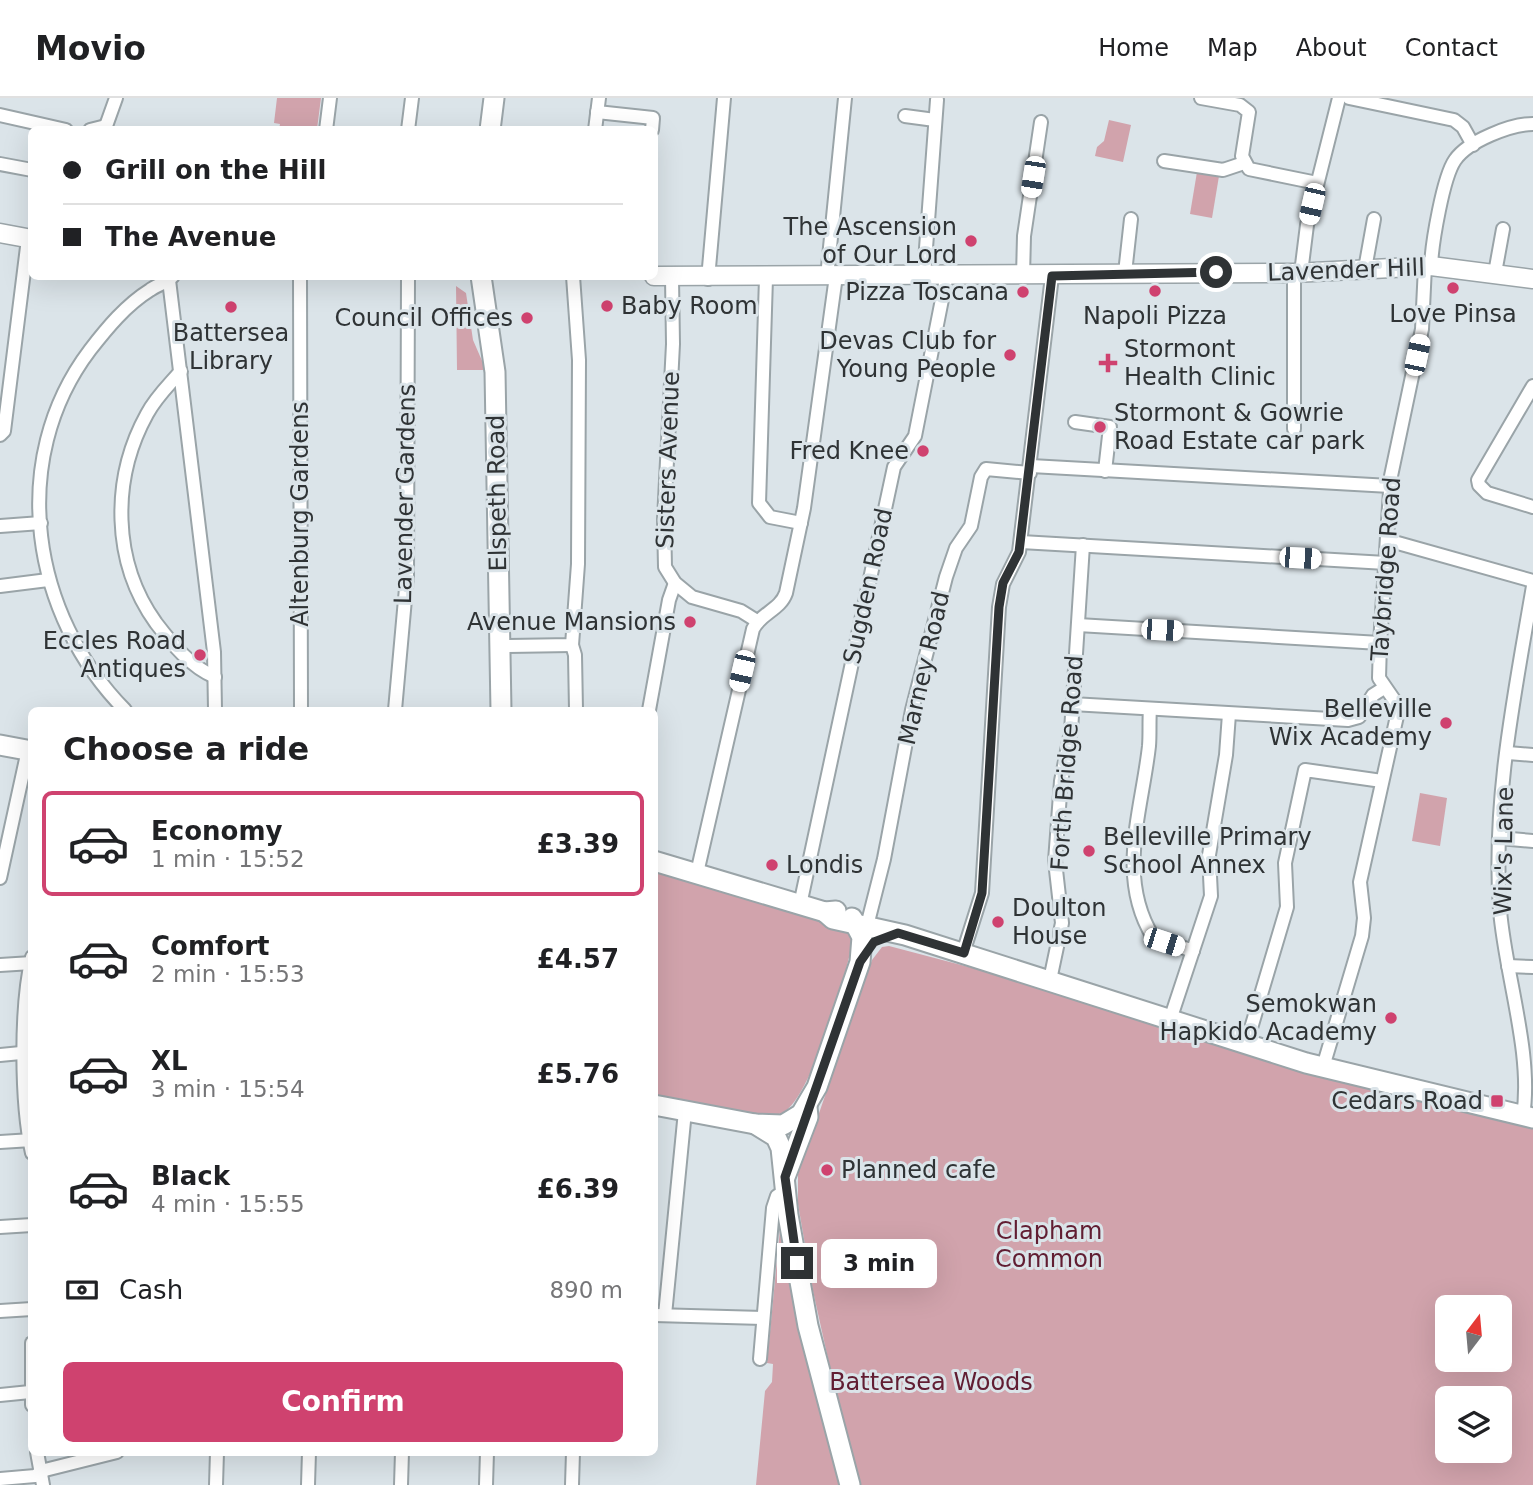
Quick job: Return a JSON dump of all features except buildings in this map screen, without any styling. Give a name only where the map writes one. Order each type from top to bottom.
[{"type":"highway","points":[[490,126],[494,98]]},
{"type":"highway","name":"Elspeth Road","points":[[481,280],[486,330],[495,372],[501,707]]},
{"type":"highway","points":[[0,745],[28,750]]},
{"type":"highway","points":[[658,861],[825,912],[836,911],[1323,1068],[1528,1117]]},
{"type":"highway","points":[[859,920],[862,937],[860,962]]},
{"type":"highway","points":[[785,1184],[808,1117],[807,1108],[860,962],[874,942],[898,933]]},
{"type":"highway","points":[[658,1106],[755,1124],[787,1124],[807,1108]]},
{"type":"highway","points":[[755,1124],[776,1137],[779,1143],[808,1326],[850,1485]]},
{"type":"main road","points":[[0,233],[28,239]]},
{"type":"main road","name":"Lavender Hill","points":[[663,277],[708,279],[947,274],[1052,276],[1125,273],[1298,273],[1428,266],[1533,279]]},
{"type":"street","points":[[107,126],[116,98]]},
{"type":"street","points":[[327,126],[331,98]]},
{"type":"street","points":[[408,126],[412,98]]},
{"type":"street","points":[[708,279],[724,98]]},
{"type":"street","points":[[697,873],[747,650],[757,621],[783,601],[801,523],[831,276],[845,98]]},
{"type":"street","points":[[1201,98],[1240,105],[1250,112],[1242,156],[1244,163],[1255,172],[1317,183]]},
{"type":"street","points":[[1294,429],[1298,273],[1339,98]]},
{"type":"street","points":[[1349,98],[1399,103],[1454,120],[1463,127],[1473,145],[1516,127],[1533,124]]},
{"type":"street","points":[[924,275],[937,100]]},
{"type":"street","points":[[595,126],[598,105],[653,118],[652,126]]},
{"type":"street","points":[[0,115],[48,126]]},
{"type":"street","points":[[905,116],[935,120]]},
{"type":"street","points":[[1023,276],[1024,236],[1041,122]]},
{"type":"street","name":"Taybridge Road","points":[[1323,1068],[1362,936],[1364,918],[1360,882],[1399,707],[1379,678],[1390,486],[1423,329],[1428,266],[1451,166],[1457,156],[1473,145]]},
{"type":"street","points":[[1164,161],[1223,170],[1244,163]]},
{"type":"street","points":[[0,164],[28,169]]},
{"type":"street","points":[[1125,273],[1131,219]]},
{"type":"street","points":[[1365,269],[1374,219]]},
{"type":"street","points":[[1495,273],[1503,229]]},
{"type":"street","points":[[0,435],[4,431],[28,254]]},
{"type":"street","name":"Sugden Road","points":[[800,905],[894,467],[911,447],[915,436],[947,274]]},
{"type":"street","points":[[964,953],[982,893],[1001,593],[1018,556],[1021,542],[1052,276]]},
{"type":"street","name":"Sisters Avenue","points":[[663,277],[673,344],[664,558],[676,583],[692,597],[741,611],[757,621]]},
{"type":"street","points":[[766,278],[759,503],[770,517],[801,523]]},
{"type":"street","points":[[122,707],[79,655],[62,622],[48,580],[41,523],[45,448],[75,373],[118,317],[151,289],[167,280]]},
{"type":"street","points":[[171,280],[215,677],[215,707]]},
{"type":"street","name":"Altenburg Gardens","points":[[300,280],[301,707]]},
{"type":"street","name":"Lavender Gardens","points":[[395,707],[407,577],[408,280]]},
{"type":"street","points":[[573,280],[576,302],[578,564],[572,645],[575,656],[576,707]]},
{"type":"street","points":[[181,371],[157,398],[130,452],[122,498],[123,545],[138,593],[153,618],[176,647],[215,677]]},
{"type":"street","points":[[1533,386],[1478,481],[1487,493],[1533,507]]},
{"type":"street","points":[[1075,422],[1110,426],[1105,471]]},
{"type":"street","name":"Marney Road","points":[[859,920],[884,859],[912,710],[946,577],[956,548],[971,526],[981,477],[986,469],[1031,469]]},
{"type":"street","points":[[1031,469],[1390,486]]},
{"type":"street","points":[[0,526],[41,523]]},
{"type":"street","points":[[1387,540],[1533,583]]},
{"type":"street","points":[[1021,542],[1385,563]]},
{"type":"street","name":"Forth Bridge Road","points":[[1050,980],[1062,923],[1055,861],[1061,781],[1068,753],[1083,545]]},
{"type":"street","points":[[0,586],[48,580]]},
{"type":"street","points":[[650,707],[668,600],[676,583]]},
{"type":"street","name":"Wix's Lane","points":[[1528,1117],[1525,1065],[1500,910],[1499,838],[1514,679],[1531,604],[1533,583]]},
{"type":"street","points":[[1078,625],[1380,643]]},
{"type":"street","points":[[500,646],[572,645]]},
{"type":"street","points":[[1072,705],[1351,720],[1359,717],[1373,695],[1384,688]]},
{"type":"street","points":[[1150,709],[1149,746],[1133,850],[1135,885],[1153,937],[1193,951]]},
{"type":"street","points":[[1170,1020],[1212,890],[1209,855],[1226,755],[1229,714]]},
{"type":"street","points":[[1508,753],[1533,755]]},
{"type":"street","points":[[0,878],[28,759]]},
{"type":"street","points":[[1246,1045],[1287,907],[1285,863],[1305,770],[1382,781]]},
{"type":"street","points":[[1499,838],[1533,841]]},
{"type":"street","points":[[0,965],[28,961]]},
{"type":"street","points":[[1508,966],[1533,967]]},
{"type":"street","points":[[0,1055],[28,1052],[25,1116],[28,1130]]},
{"type":"street","points":[[685,1111],[660,1315],[763,1318]]},
{"type":"street","points":[[0,1142],[28,1144]]},
{"type":"street","points":[[760,1359],[774,1208],[777,1196],[785,1184]]},
{"type":"street","points":[[0,1227],[28,1225]]},
{"type":"street","points":[[0,1311],[28,1309]]},
{"type":"street","points":[[0,1395],[28,1399]]},
{"type":"street","points":[[38,1456],[42,1479]]},
{"type":"street","points":[[0,1479],[42,1479],[106,1456]]},
{"type":"street","points":[[216,1485],[217,1456]]},
{"type":"street","points":[[308,1485],[309,1456]]},
{"type":"street","points":[[401,1485],[402,1456]]},
{"type":"street","points":[[485,1485],[487,1456]]},
{"type":"street","points":[[572,1485],[573,1456]]},
{"type":"green space","points":[[277,98],[321,98],[317,126],[280,126],[274,123]]},
{"type":"green space","points":[[1109,120],[1131,125],[1123,162],[1095,156],[1097,147],[1104,141]]},
{"type":"green space","points":[[1197,172],[1219,176],[1212,218],[1190,214]]},
{"type":"green space","points":[[456,286],[466,293],[473,340],[486,370],[457,370]]},
{"type":"green space","points":[[1420,793],[1447,798],[1440,846],[1412,841]]},
{"type":"green space","points":[[658,873],[793,912],[853,936],[845,975],[827,1032],[793,1104],[782,1113],[771,1115],[738,1114],[658,1098]]},
{"type":"green space","name":"Clapham Common","points":[[889,946],[984,971],[1290,1069],[1533,1129],[1533,1485],[856,1485],[813,1291],[798,1204],[798,1174],[872,960],[882,947]]},
{"type":"green space","points":[[780,1229],[783,1229],[843,1485],[756,1485],[765,1391],[772,1382],[773,1364],[767,1363]]},
{"type":"place","name":"The Ascension of Our Lord","points":[[971,241]]},
{"type":"place","name":"Love Pinsa","points":[[1453,288]]},
{"type":"place","name":"Napoli Pizza","points":[[1155,291]]},
{"type":"place","name":"Pizza Toscana","points":[[1023,292]]},
{"type":"place","name":"Baby Room","points":[[607,306]]},
{"type":"place","name":"Battersea Library","points":[[231,307]]},
{"type":"place","name":"Council Offices","points":[[527,318]]},
{"type":"place","name":"Devas Club for Young People","points":[[1010,355]]},
{"type":"place","name":"Stormont Health Clinic","points":[[1108,363]]},
{"type":"place","name":"Stormont & Gowrie Road Estate car park","points":[[1100,427]]},
{"type":"place","name":"Fred Knee","points":[[923,451]]},
{"type":"place","name":"Avenue Mansions","points":[[690,622]]},
{"type":"place","name":"Eccles Road Antiques","points":[[200,655]]},
{"type":"place","name":"Belleville Wix Academy","points":[[1446,723]]},
{"type":"place","name":"Belleville Primary School Annex","points":[[1089,851]]},
{"type":"place","name":"Londis","points":[[772,865]]},
{"type":"place","name":"Doulton House","points":[[998,922]]},
{"type":"place","name":"Semokwan Hapkido Academy","points":[[1391,1018]]},
{"type":"place","name":"Cedars Road","points":[[1497,1101]]},
{"type":"place","name":"Planned cafe","points":[[827,1170]]},
{"type":"route","points":[[797,1263],[788,1215],[785,1177],[791,1167],[808,1117],[807,1108],[817,1087],[860,962],[874,942],[898,933],[964,953],[982,893],[999,607],[1003,583],[1019,552],[1052,276],[1216,272]]},
{"type":"park label","name":"Battersea Woods","points":[[931,1382]]}]
